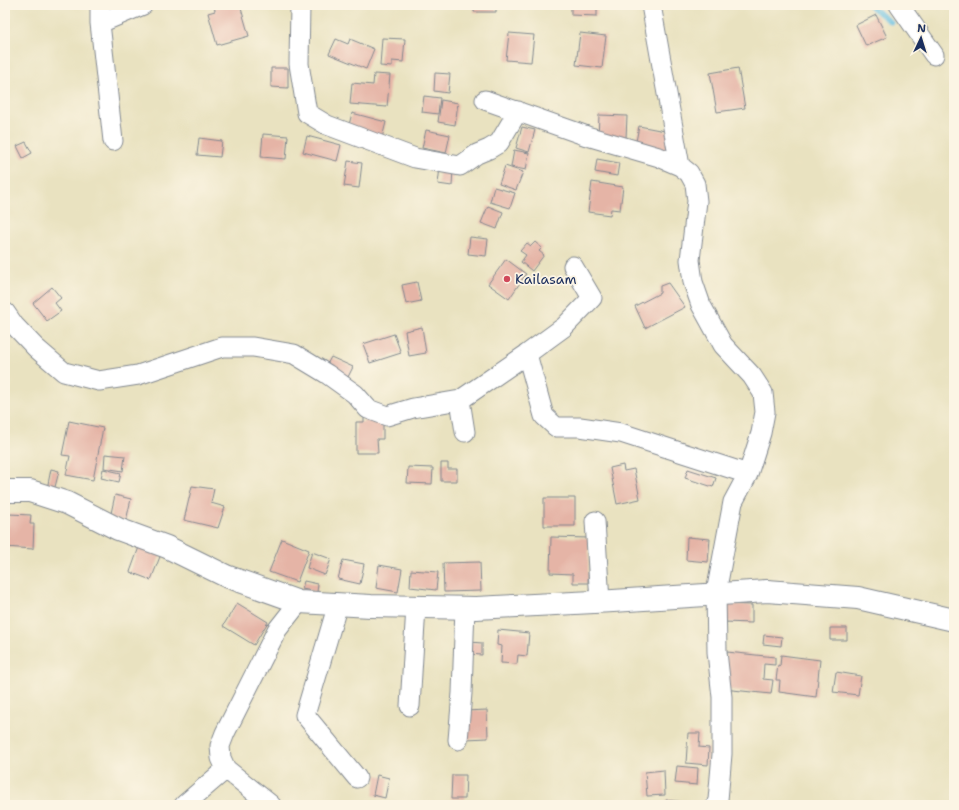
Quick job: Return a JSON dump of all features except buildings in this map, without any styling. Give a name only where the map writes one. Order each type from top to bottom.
[{"type":"street","points":[[113,141],[100,14],[143,5]]},
{"type":"street","points":[[300,5],[299,64],[307,113],[327,125],[415,158],[460,166],[499,143],[518,111]]},
{"type":"street","points":[[651,5],[680,166]]},
{"type":"street","points":[[899,5],[934,56]]},
{"type":"street","points":[[485,100],[587,136],[659,157],[680,166],[689,173],[695,184],[697,201],[690,260],[693,282],[701,305],[723,345],[752,376],[763,393],[765,412],[761,433],[748,474],[733,502],[716,594],[717,652],[722,697],[722,754],[718,800],[716,805]]},
{"type":"street","points":[[5,312],[20,331],[64,372],[99,381],[138,375],[222,347],[253,347],[294,354],[327,374],[355,394],[368,409],[387,416],[413,408],[460,400],[564,327],[592,298],[573,266]]},
{"type":"street","points":[[527,354],[544,416],[556,427],[580,428],[620,433],[748,474]]},
{"type":"street","points":[[460,400],[464,432]]},
{"type":"street","points":[[5,491],[30,491],[67,503],[118,529],[167,547],[226,576],[299,602],[465,608],[600,602],[767,591],[858,598],[954,620]]},
{"type":"street","points":[[595,521],[600,602]]},
{"type":"street","points":[[271,805],[226,769],[221,758],[220,746],[225,733],[277,630],[299,602]]},
{"type":"street","points":[[338,604],[304,715],[357,778]]},
{"type":"street","points":[[410,706],[416,607]]},
{"type":"street","points":[[458,740],[462,693],[465,608]]},
{"type":"street","points":[[184,805],[226,769]]},
{"type":"waterway","points":[[869,5],[891,22]]},
{"type":"place","name":"Kailasam","points":[[507,279]]}]
